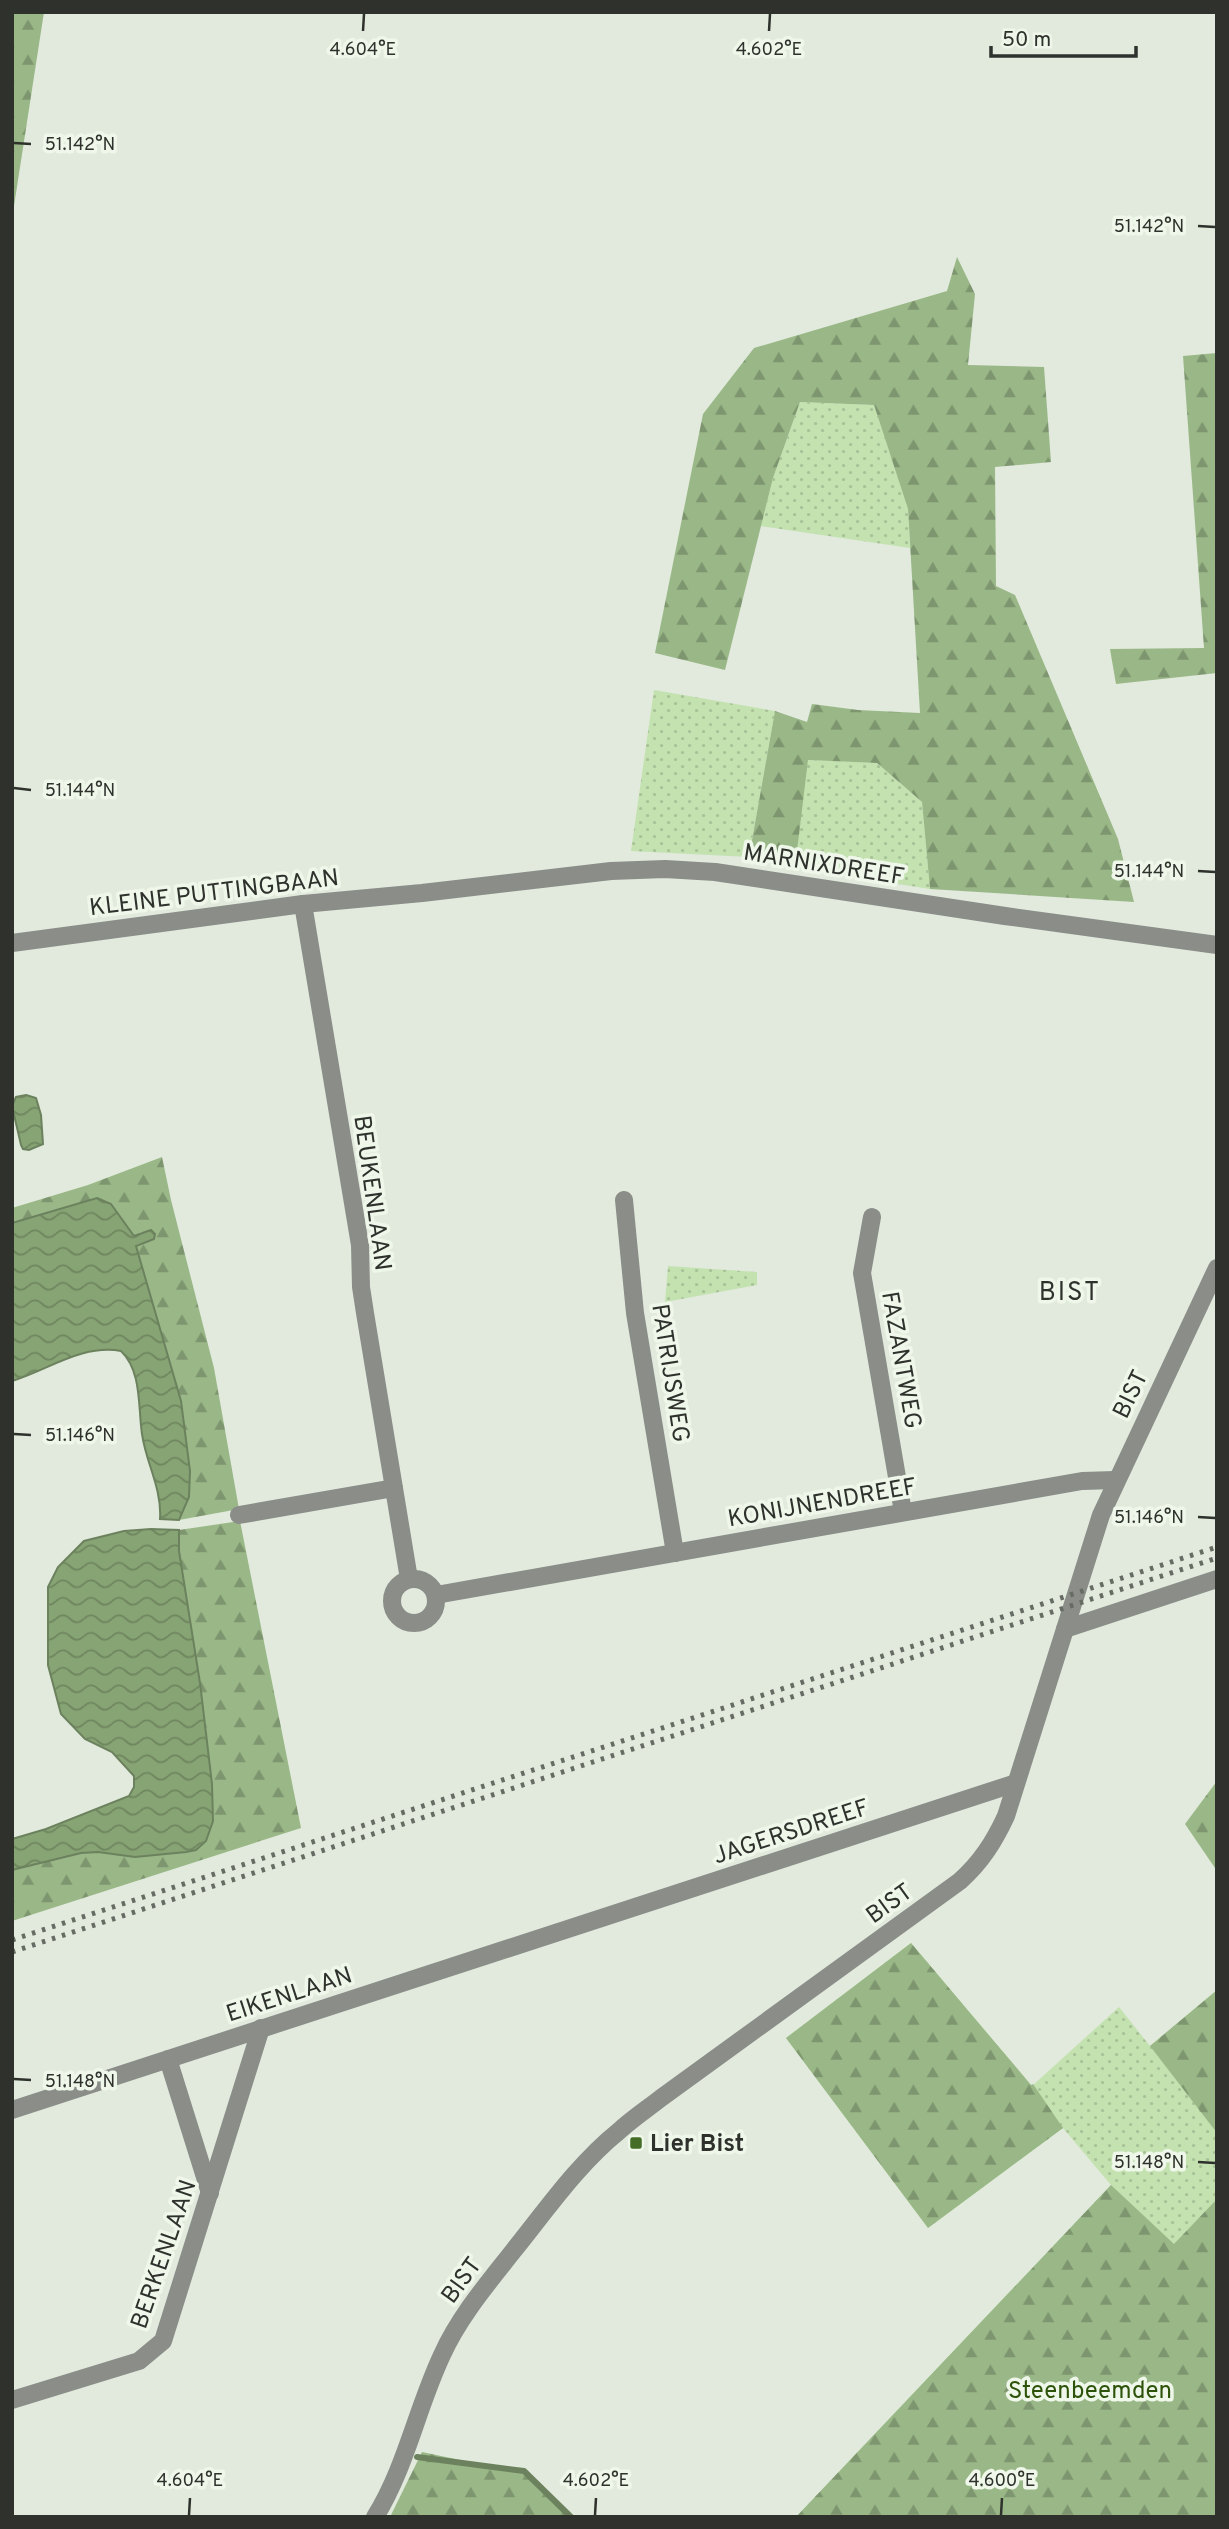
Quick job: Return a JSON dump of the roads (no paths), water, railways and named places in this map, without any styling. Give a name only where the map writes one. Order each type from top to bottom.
[{"type":"street","name":"MARNIXDREEF","points":[[422,893],[611,871],[693,870],[1217,945]]},
{"type":"street","name":"KLEINE PUTTINGBAAN","points":[[12,943],[303,904],[422,893]]},
{"type":"street","name":"BEUKENLAAN","points":[[303,904],[360,1245],[361,1287],[408,1579]]},
{"type":"street","name":"PATRIJSWEG","points":[[624,1200],[635,1313],[676,1553]]},
{"type":"street","name":"FAZANTWEG","points":[[873,1217],[862,1273],[903,1512]]},
{"type":"street","name":"BIST","points":[[375,2517],[396,2479],[434,2373],[459,2326],[484,2288],[584,2165],[618,2131],[960,1881],[982,1859],[1006,1816],[1101,1515],[1115,1480],[1217,1268]]},
{"type":"street","name":"KONIJNENDREEF","points":[[436,1595],[1082,1481],[1115,1480]]},
{"type":"street","points":[[240,1515],[394,1488]]},
{"type":"street","points":[[408,1579],[423,1581],[436,1595],[435,1609],[420,1623],[405,1622],[395,1613],[391,1600],[397,1587],[408,1579]]},
{"type":"street","points":[[1065,1629],[1217,1579]]},
{"type":"street","name":"JAGERSDREEF","points":[[581,1926],[1016,1783]]},
{"type":"street","name":"EIKENLAAN","points":[[12,2110],[581,1926]]},
{"type":"street","name":"BERKENLAAN","points":[[12,2400],[139,2361],[163,2341],[261,2028]]},
{"type":"street","points":[[168,2059],[209,2193]]},
{"type":"water","points":[[26,1095],[36,1098],[41,1115],[43,1144],[29,1150],[23,1149],[21,1145],[12,1106],[16,1097]]},
{"type":"water","points":[[97,1198],[111,1204],[134,1236],[151,1230],[155,1234],[154,1239],[136,1246],[181,1401],[190,1471],[189,1497],[179,1520],[160,1519],[159,1497],[142,1434],[136,1379],[128,1359],[121,1351],[93,1351],[65,1359],[12,1381],[12,1223]]},
{"type":"water","points":[[179,1530],[179,1551],[200,1683],[212,1784],[213,1821],[206,1841],[196,1850],[186,1852],[135,1857],[98,1852],[81,1853],[12,1870],[12,1839],[46,1829],[129,1796],[134,1787],[134,1776],[112,1752],[85,1739],[61,1714],[48,1665],[48,1587],[58,1567],[84,1541],[124,1531]]},
{"type":"waterway","points":[[417,2457],[524,2471],[571,2517]]},
{"type":"railway","points":[[12,1940],[1217,1547]]},
{"type":"railway","points":[[12,1952],[1217,1558]]},
{"type":"place","name":"Lier Bist","points":[[636,2143]]},
{"type":"district","name":"BIST","points":[[1070,1291]]},
{"type":"park label","name":"Steenbeemden","points":[[1090,2390]]}]
